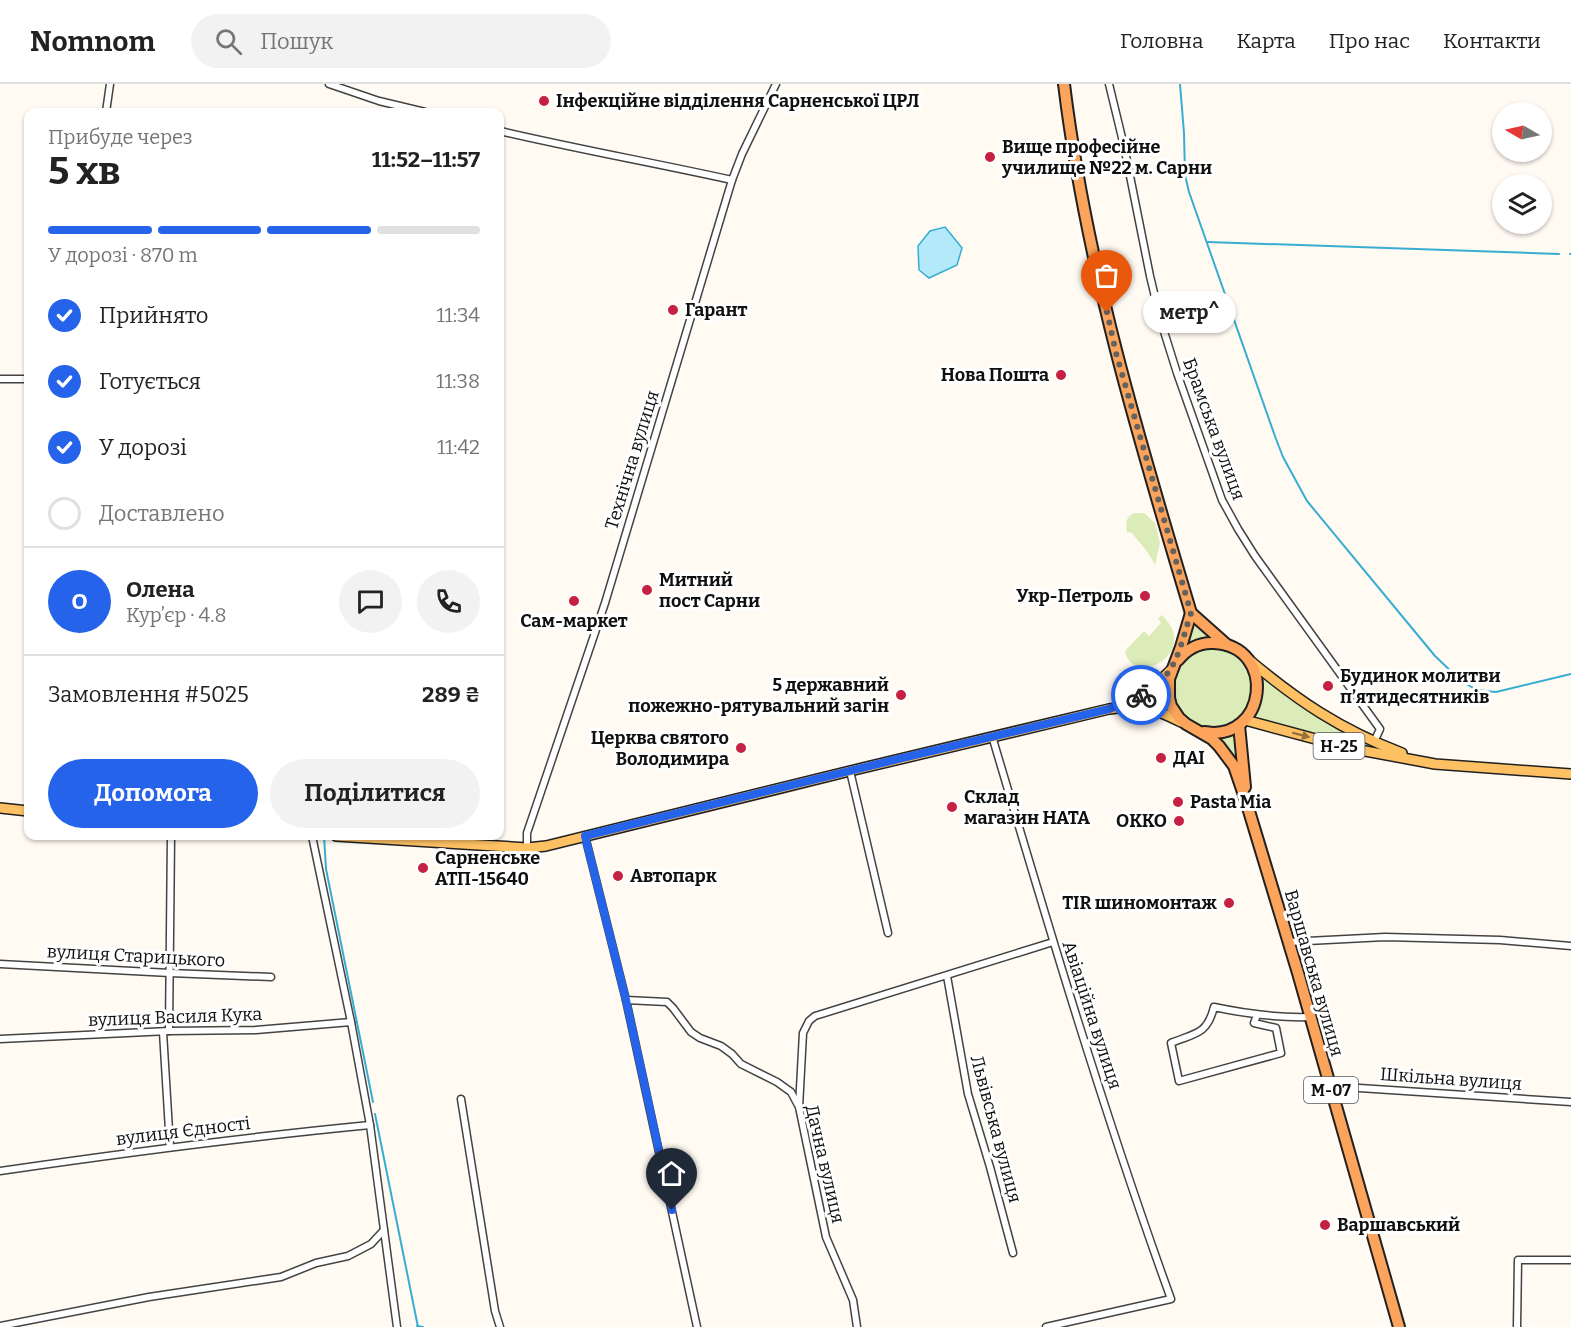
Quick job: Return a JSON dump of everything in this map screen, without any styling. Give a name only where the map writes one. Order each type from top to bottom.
[{"type":"highway","points":[[1064,84],[1068,120],[1089,230],[1116,353],[1191,613],[1228,645],[1243,654],[1255,672],[1258,693],[1251,712],[1242,722],[1217,733],[1200,732]]},
{"type":"highway","name":"М-07","points":[[1191,613],[1173,666],[1168,690],[1169,698],[1176,714],[1186,724],[1219,746],[1230,760],[1246,801]]},
{"type":"highway","points":[[1173,666],[1186,651],[1203,644],[1228,645]]},
{"type":"highway","name":"М-07","points":[[1242,722],[1246,801]]},
{"type":"highway","name":"Варшавська вулиця","points":[[1246,801],[1399,1327]]},
{"type":"main road","name":"Н-25","points":[[1243,654],[1296,697],[1337,724],[1411,757],[1436,764]]},
{"type":"main road","points":[[1109,709],[1149,691],[1173,666]]},
{"type":"main road","points":[[400,840],[527,848],[546,846],[1109,709],[1142,706],[1155,709],[1186,724]]},
{"type":"main road","name":"Н-25","points":[[1242,722],[1349,748],[1436,764],[1571,774]]},
{"type":"main road","points":[[0,808],[24,810]]},
{"type":"street","points":[[107,108],[110,84]]},
{"type":"street","points":[[329,84],[408,108]]},
{"type":"street","name":"Технічна вулиця","points":[[527,848],[527,833],[605,603],[732,180],[776,84]]},
{"type":"street","name":"Брамська вулиця","points":[[1109,84],[1161,322],[1222,500],[1255,556],[1380,729],[1374,742]]},
{"type":"street","points":[[504,132],[732,180]]},
{"type":"street","points":[[0,379],[24,379]]},
{"type":"street","name":"Авіаційна вулиця","points":[[992,736],[1053,942],[1137,1206],[1171,1299],[1046,1327]]},
{"type":"street","points":[[850,771],[888,933]]},
{"type":"street","points":[[585,836],[626,1000],[697,1327]]},
{"type":"street","points":[[170,1147],[166,1031],[170,973],[171,840]]},
{"type":"street","points":[[313,840],[370,1125],[397,1327]]},
{"type":"street","points":[[1288,942],[1385,937],[1500,940],[1571,946]]},
{"type":"street","points":[[799,1107],[803,1033],[815,1016],[1053,942]]},
{"type":"street","name":"вулиця Старицького","points":[[0,964],[271,977]]},
{"type":"street","name":"Львівська вулиця","points":[[947,976],[968,1094],[1013,1253]]},
{"type":"street","name":"Дачна вулиця","points":[[626,1000],[667,1002],[691,1032],[721,1046],[741,1064],[777,1082],[791,1092],[799,1107],[826,1237],[853,1300],[857,1327]]},
{"type":"street","points":[[1257,1015],[1254,1023],[1276,1028],[1281,1053],[1179,1081],[1171,1043],[1201,1031],[1211,1021],[1214,1007],[1280,1018],[1310,1017]]},
{"type":"street","name":"вулиця Василя Кука","points":[[0,1039],[166,1031],[256,1030],[351,1022]]},
{"type":"street","name":"Шкільна вулиця","points":[[1329,1086],[1571,1102]]},
{"type":"street","points":[[461,1099],[495,1311],[500,1327]]},
{"type":"street","name":"вулиця Єдності","points":[[0,1171],[170,1147],[370,1125]]},
{"type":"street","points":[[0,1326],[149,1297],[281,1277],[316,1263],[348,1256],[371,1244],[384,1230]]},
{"type":"street","points":[[1517,1327],[1518,1260],[1571,1260]]},
{"type":"street","points":[[495,1311],[495,1327]]},
{"type":"green space","points":[[1134,513],[1144,513],[1155,523],[1160,543],[1155,565],[1131,532],[1127,533],[1126,524]]},
{"type":"green space","points":[[1191,613],[1295,697],[1387,748],[1435,764],[1245,720],[1239,725],[1245,778],[1227,755],[1186,724],[1126,706],[1171,670]]},
{"type":"green space","points":[[1162,615],[1173,631],[1174,642],[1171,652],[1155,665],[1136,666],[1129,661],[1125,651],[1144,631],[1149,636],[1161,623],[1158,618]]},
{"type":"water","points":[[945,227],[962,248],[957,265],[929,278],[919,270],[918,246],[930,231]]},
{"type":"waterway","points":[[1180,84],[1185,175],[1189,192],[1276,439],[1307,501],[1435,656],[1468,685],[1477,690],[1496,692],[1571,674]]},
{"type":"waterway","points":[[1208,242],[1559,254]]},
{"type":"waterway","points":[[324,840],[326,869],[373,1102]]},
{"type":"waterway","points":[[375,1114],[418,1327]]},
{"type":"waterway","points":[[417,1326],[423,1327]]},
{"type":"way so far","points":[[1107,312],[1116,353],[1191,613],[1176,663],[1157,685],[1141,695]]},
{"type":"place","name":"Інфекційне відділення Сарненської ЦРЛ","points":[[544,101]]},
{"type":"place","name":"Вище професійне училище №22 м. Сарни","points":[[990,157]]},
{"type":"place","name":"Гарант","points":[[673,310]]},
{"type":"place","name":"метр^","points":[[1107,312]]},
{"type":"place","name":"Нова Пошта","points":[[1061,375]]},
{"type":"place","name":"Митний пост Сарни","points":[[647,590]]},
{"type":"place","name":"Укр-Петроль","points":[[1145,596]]},
{"type":"place","name":"Сам-маркет","points":[[574,601]]},
{"type":"place","name":"Будинок молитви п’ятидесятників","points":[[1328,686]]},
{"type":"place","name":"5 державний пожежно-рятувальний загін","points":[[901,695]]},
{"type":"place","name":"Церква святого Володимира","points":[[741,748]]},
{"type":"place","name":"ДАІ","points":[[1161,758]]},
{"type":"place","name":"Pasta Mia","points":[[1178,802]]},
{"type":"place","name":"Склад магазин НАТА","points":[[952,807]]},
{"type":"place","name":"ОККО","points":[[1179,821]]},
{"type":"place","name":"Сарненське АТП-15640","points":[[423,868]]},
{"type":"place","name":"Автопарк","points":[[618,876]]},
{"type":"place","name":"TIR шиномонтаж","points":[[1229,903]]},
{"type":"place","name":"Варшавський","points":[[1325,1225]]},
{"type":"route","points":[[672,1210],[626,1000],[585,836],[1109,709],[1141,695]]}]
